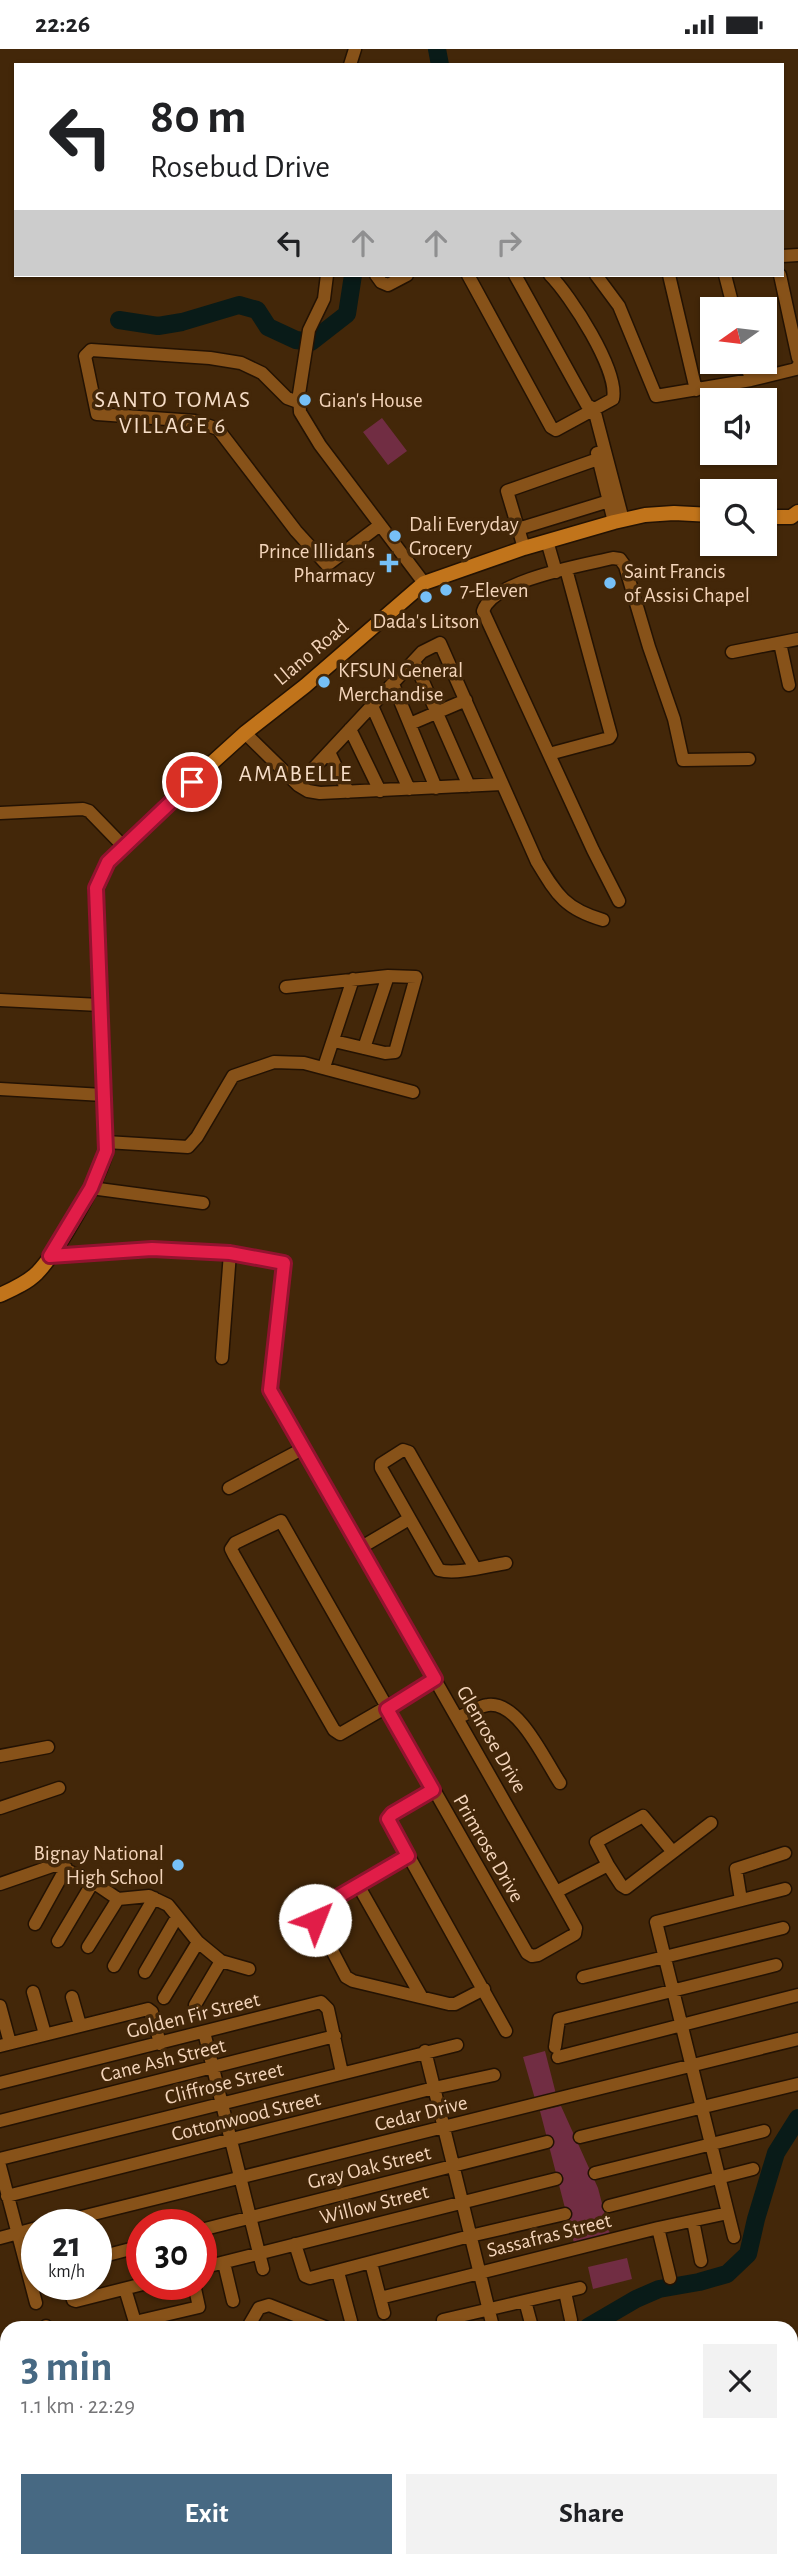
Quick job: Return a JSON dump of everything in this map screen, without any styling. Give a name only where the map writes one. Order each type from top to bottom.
[{"type":"main road","points":[[777,517],[791,517],[798,512]]},
{"type":"main road","name":"Llano Road","points":[[0,1295],[36,1274],[50,1256],[103,1164],[106,1142],[96,888],[101,874],[123,846],[245,733],[305,686],[424,583],[524,548],[618,521],[645,515],[700,514]]},
{"type":"street","points":[[327,277],[324,299],[312,321],[298,402],[310,431],[424,583]]},
{"type":"street","points":[[377,277],[388,285],[403,277]]},
{"type":"street","points":[[469,277],[551,427],[556,430],[589,409],[613,399],[614,393],[609,374],[582,316],[552,277]]},
{"type":"street","points":[[516,277],[589,409],[618,521]]},
{"type":"street","points":[[597,277],[619,306],[654,394],[659,397],[751,380],[796,369],[798,366]]},
{"type":"street","points":[[669,277],[696,390]]},
{"type":"street","points":[[726,277],[731,297]]},
{"type":"street","points":[[781,277],[793,313],[798,358]]},
{"type":"street","points":[[298,402],[287,398],[262,373],[241,363],[210,358],[91,350],[86,356],[97,414],[195,421],[218,429],[296,531],[327,565],[380,525]]},
{"type":"street","points":[[750,375],[751,380]]},
{"type":"street","points":[[589,409],[609,502],[618,521]]},
{"type":"street","points":[[524,548],[507,495],[510,489],[598,459]]},
{"type":"street","points":[[518,529],[609,502]]},
{"type":"street","points":[[547,541],[561,570],[611,735],[609,738],[549,754]]},
{"type":"street","points":[[619,901],[483,611],[491,599],[511,586],[561,570],[613,558],[620,559],[625,566],[674,719],[683,760],[749,759]]},
{"type":"street","points":[[732,652],[798,639]]},
{"type":"street","points":[[298,785],[414,661],[437,643],[442,645],[537,862],[556,894],[581,913],[603,921]]},
{"type":"street","points":[[780,643],[789,685]]},
{"type":"street","points":[[414,661],[469,786]]},
{"type":"street","points":[[393,684],[436,788]]},
{"type":"street","points":[[410,724],[466,700]]},
{"type":"street","points":[[372,706],[409,789]]},
{"type":"street","points":[[351,729],[380,791]]},
{"type":"street","points":[[245,733],[298,785],[320,793],[502,784]]},
{"type":"street","points":[[329,752],[348,792]]},
{"type":"street","points":[[0,813],[83,809],[89,811],[123,846]]},
{"type":"street","points":[[364,1048],[388,976]]},
{"type":"street","points":[[286,987],[353,979],[414,976],[417,980],[395,1052],[389,1054],[334,1041]]},
{"type":"street","points":[[324,1067],[353,979]]},
{"type":"street","points":[[0,1000],[100,1005]]},
{"type":"street","points":[[106,1142],[188,1147],[197,1137],[233,1076],[274,1062],[324,1067],[413,1092]]},
{"type":"street","points":[[0,1089],[103,1095]]},
{"type":"street","points":[[91,1188],[203,1203]]},
{"type":"street","points":[[50,1256],[152,1249],[230,1253],[222,1358]]},
{"type":"street","name":"Glenrose Drive","points":[[230,1253],[284,1263],[269,1387],[576,1927]]},
{"type":"street","points":[[229,1488],[303,1448]]},
{"type":"street","points":[[475,1568],[410,1452],[406,1450],[380,1466],[439,1570],[444,1572],[475,1568],[506,1563]]},
{"type":"street","points":[[360,1548],[409,1520]]},
{"type":"street","name":"Primrose Drive","points":[[387,1709],[340,1734],[334,1730],[232,1549],[235,1543],[281,1521],[527,1953],[538,1955],[575,1934],[576,1927]]},
{"type":"street","points":[[387,1709],[435,1679]]},
{"type":"street","points":[[457,1718],[486,1705],[499,1706],[513,1712],[559,1783]]},
{"type":"street","points":[[0,1756],[48,1747]]},
{"type":"street","points":[[0,1808],[58,1789]]},
{"type":"street","points":[[433,1790],[388,1819],[506,2031]]},
{"type":"street","points":[[672,1851],[643,1816],[596,1842],[621,1885],[626,1888],[710,1823]]},
{"type":"street","points":[[741,1901],[736,1871],[738,1867],[785,1853]]},
{"type":"street","points":[[408,1856],[317,1909],[313,1914],[346,1977],[449,2004],[455,2004],[484,1989]]},
{"type":"street","points":[[0,1883],[55,1865],[93,1882],[118,1899],[154,1898],[168,1905],[198,1942],[221,1961],[249,1969]]},
{"type":"street","points":[[556,1892],[608,1865]]},
{"type":"street","points":[[35,1924],[66,1868]]},
{"type":"street","points":[[58,1941],[93,1882]]},
{"type":"street","points":[[358,1885],[421,1996]]},
{"type":"street","points":[[734,2237],[655,1924],[657,1920],[785,1889]]},
{"type":"street","points":[[114,1966],[154,1898]]},
{"type":"street","points":[[88,1947],[118,1899]]},
{"type":"street","points":[[145,1972],[177,1917]]},
{"type":"street","points":[[583,1977],[783,1928]]},
{"type":"street","points":[[164,1998],[198,1942]]},
{"type":"street","points":[[195,2004],[221,1961]]},
{"type":"street","points":[[776,1965],[673,1993],[559,2019],[556,2052],[681,2025],[798,1995]]},
{"type":"street","points":[[33,1992],[45,2034]]},
{"type":"street","points":[[72,1997],[80,2025]]},
{"type":"street","name":"Golden Fir Street","points":[[0,2083],[321,2002],[328,2009],[342,2073]]},
{"type":"street","points":[[0,2005],[5,2045],[148,2009],[152,2012],[160,2043]]},
{"type":"street","points":[[204,2032],[263,2269]]},
{"type":"street","name":"Cane Ash Street","points":[[0,2121],[335,2036]]},
{"type":"street","name":"Cedar Drive","points":[[112,2210],[798,2039]]},
{"type":"street","name":"Cliffrose Street","points":[[0,2159],[457,2045]]},
{"type":"street","points":[[425,2051],[491,2321]]},
{"type":"street","name":"Cottonwood Street","points":[[8,2196],[494,2075]]},
{"type":"street","points":[[580,2137],[798,2084]]},
{"type":"street","points":[[594,2173],[764,2131]]},
{"type":"street","name":"Gray Oak Street","points":[[217,2226],[547,2142]]},
{"type":"street","points":[[0,2165],[21,2246]]},
{"type":"street","points":[[609,2206],[752,2169]]},
{"type":"street","name":"Willow Street","points":[[217,2264],[556,2179]]},
{"type":"street","name":"Sassafras Street","points":[[380,2298],[727,2213]]},
{"type":"street","points":[[295,2244],[307,2279],[565,2214]]},
{"type":"street","points":[[693,2221],[701,2261]]},
{"type":"street","points":[[657,2228],[670,2278]]},
{"type":"street","points":[[0,2238],[21,2232]]},
{"type":"street","points":[[223,2263],[233,2301]]},
{"type":"street","points":[[371,2263],[384,2313]]},
{"type":"street","points":[[338,2272],[351,2321]]},
{"type":"street","points":[[112,2291],[125,2288],[126,2291]]},
{"type":"street","points":[[443,2320],[580,2288]]},
{"type":"street","points":[[565,2292],[571,2319]]},
{"type":"street","points":[[129,2300],[135,2321]]},
{"type":"street","points":[[139,2321],[199,2307],[197,2300]]},
{"type":"street","points":[[525,2301],[530,2321]]},
{"type":"street","points":[[251,2321],[259,2308],[269,2305],[297,2321]]},
{"type":"shaded area","points":[[382,418],[407,451],[388,465],[363,432]]},
{"type":"shaded area","points":[[545,2051],[556,2094],[535,2099],[523,2057]]},
{"type":"shaded area","points":[[561,2106],[598,2188],[611,2238],[575,2247],[540,2111]]},
{"type":"shaded area","points":[[627,2258],[632,2279],[593,2289],[588,2267]]},
{"type":"waterway","points":[[437,49],[440,63]]},
{"type":"waterway","points":[[119,320],[158,326],[182,322],[239,305],[257,310],[268,327],[296,340],[311,342],[347,314],[353,277]]},
{"type":"waterway","points":[[598,2321],[659,2289],[727,2274],[748,2254],[776,2153],[798,2118]]},
{"type":"place","name":"Gian's House","points":[[305,400]]},
{"type":"place","name":"Dali Everyday Grocery","points":[[395,536]]},
{"type":"place","name":"Prince Illidan's Pharmacy","points":[[389,563]]},
{"type":"place","name":"Saint Francis of Assisi Chapel","points":[[610,583]]},
{"type":"place","name":"7-Eleven","points":[[446,590]]},
{"type":"place","name":"Dada's Litson","points":[[426,597]]},
{"type":"place","name":"KFSUN General Merchandise","points":[[324,682]]},
{"type":"place","name":"Bignay National High School","points":[[178,1865]]},
{"type":"district","name":"SANTO TOMAS VILLAGE 6","points":[[173,412]]},
{"type":"district","name":"AMABELLE","points":[[296,773]]},
{"type":"route","points":[[192,782],[108,862],[96,888],[106,1151],[103,1164],[91,1188],[50,1256],[152,1249],[230,1253],[284,1263],[270,1390],[435,1679],[387,1709],[433,1790],[388,1819],[408,1856],[317,1909],[313,1914],[315,1920]]}]
